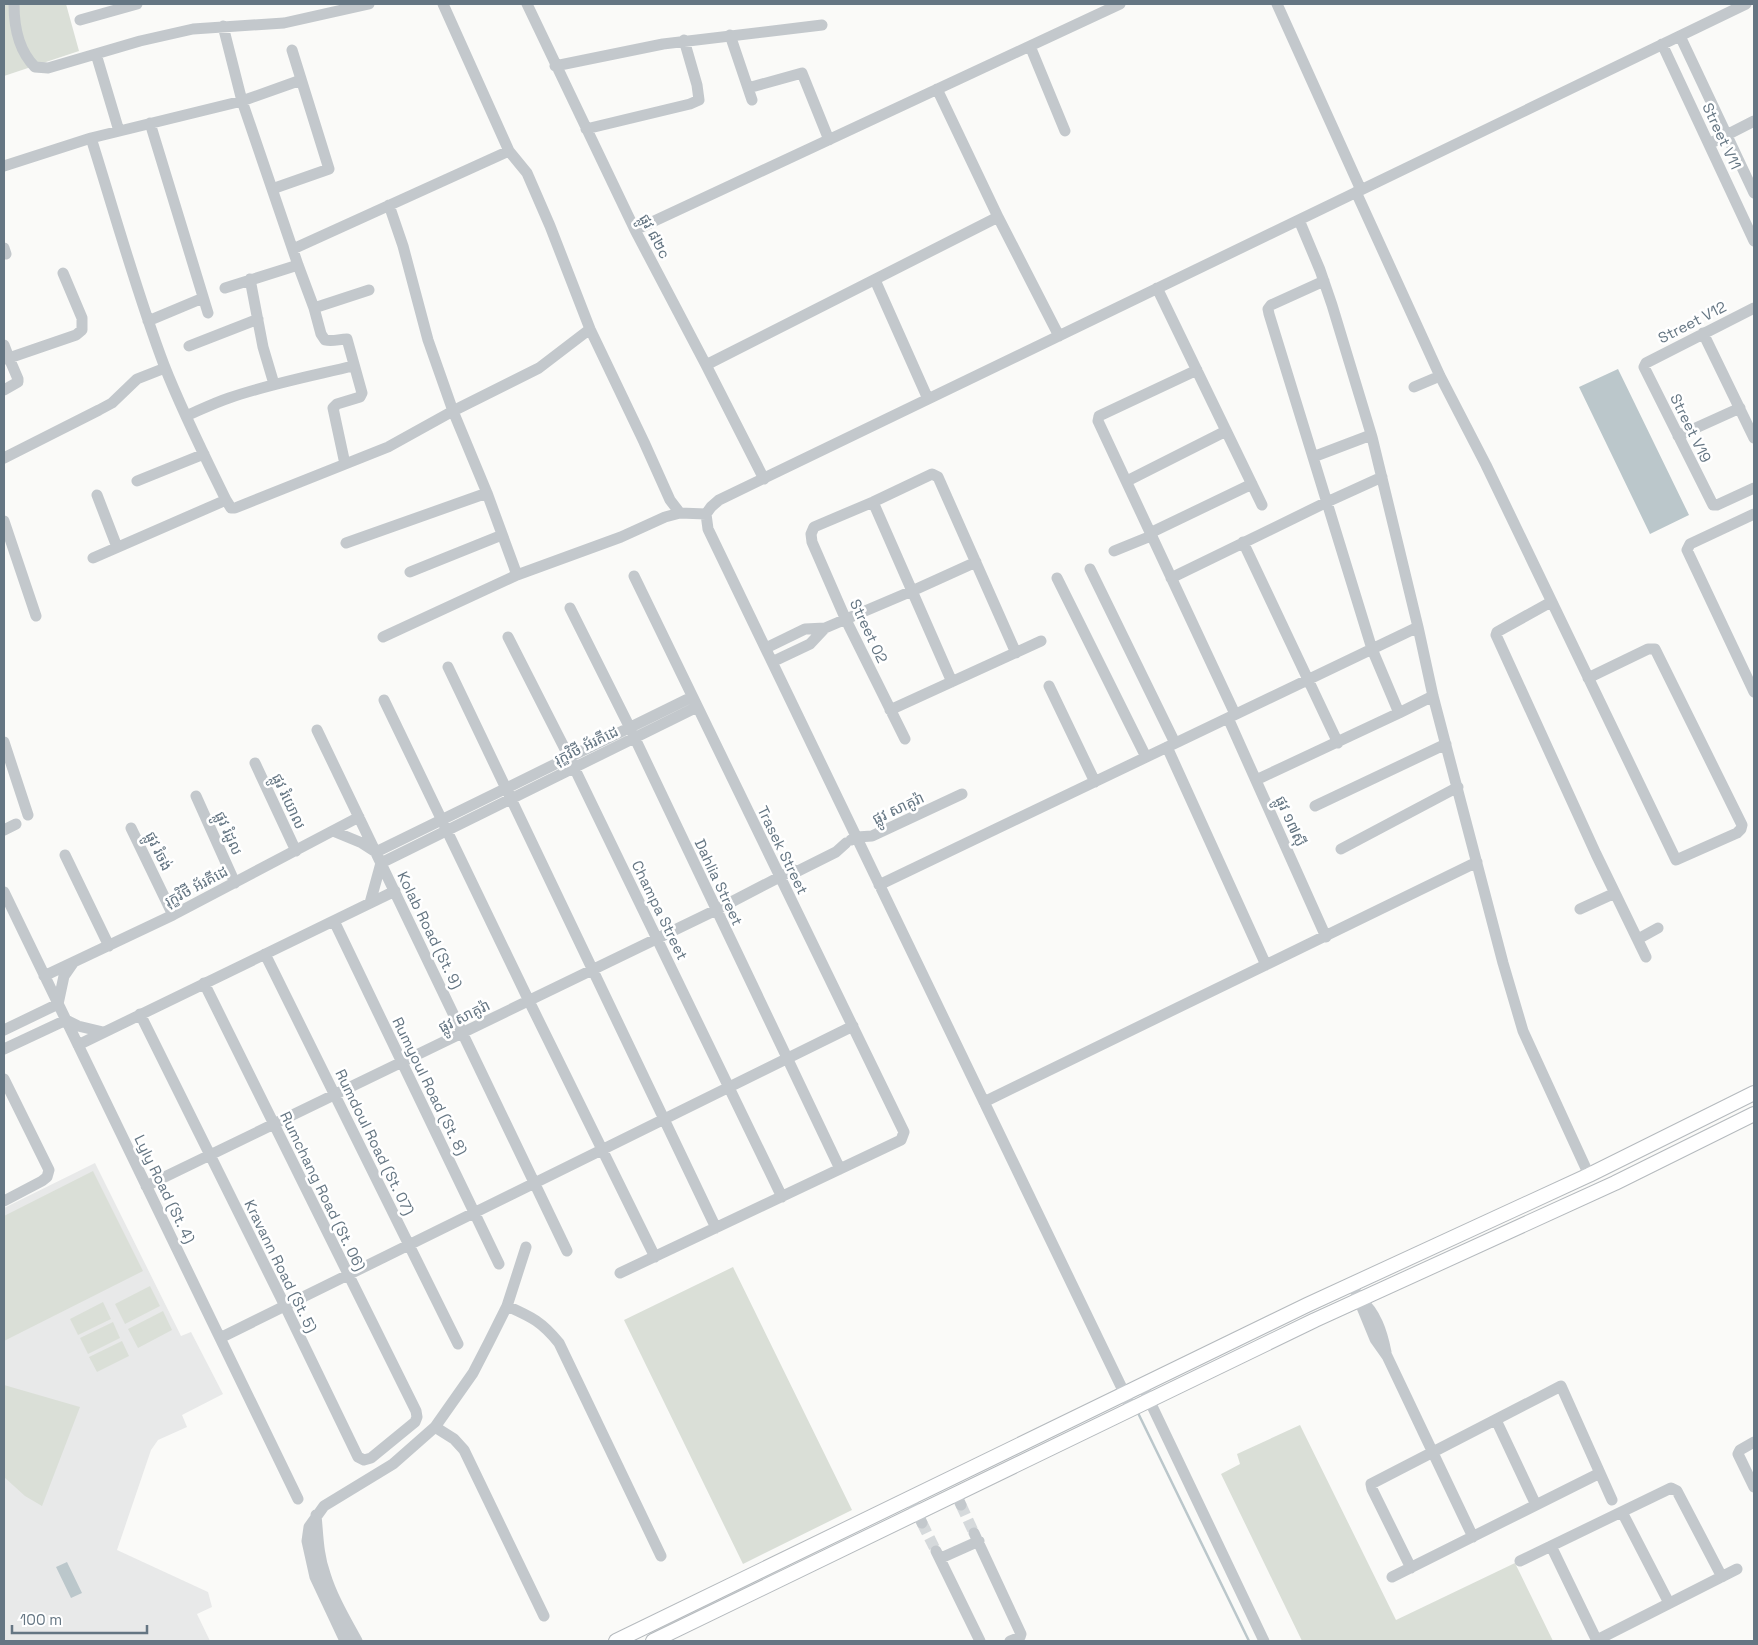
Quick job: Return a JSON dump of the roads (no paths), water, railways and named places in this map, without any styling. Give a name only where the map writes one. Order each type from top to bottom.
[{"type":"main road","points":[[616,1641],[1352,1283],[1589,1175],[1754,1093]]},
{"type":"main road","points":[[653,1641],[958,1500],[1132,1409],[1360,1299],[1615,1183],[1754,1114]]},
{"type":"street","points":[[14,4],[14,18],[18,41],[26,59],[35,67],[48,68],[140,41],[193,29],[284,23],[369,4]]},
{"type":"street","points":[[80,20],[136,4]]},
{"type":"street","points":[[443,4],[509,151],[526,172],[550,226],[590,329],[670,500],[680,513]]},
{"type":"street","name":"ផ្លូវ ៨២c","points":[[527,4],[635,230],[764,479]]},
{"type":"street","points":[[635,230],[1120,4]]},
{"type":"street","points":[[1277,4],[1440,376],[1486,465],[1551,602],[1676,860],[1680,860],[1737,833],[1742,825],[1655,649],[1648,649],[1588,678]]},
{"type":"street","points":[[1132,1409],[708,529],[706,514],[719,500],[1746,4]]},
{"type":"street","points":[[555,66],[684,40],[822,25]]},
{"type":"street","points":[[223,26],[242,101],[314,308],[321,334],[325,340],[332,342],[347,339],[362,393],[360,397],[337,404],[333,408],[345,464]]},
{"type":"street","points":[[730,35],[752,100]]},
{"type":"street","name":"Street V11","points":[[1680,36],[1754,193]]},
{"type":"street","points":[[586,129],[690,104],[699,100],[697,85],[684,40]]},
{"type":"street","name":"Street V11","points":[[1662,44],[1753,237]]},
{"type":"street","points":[[1030,46],[1065,131]]},
{"type":"street","points":[[272,189],[329,168],[292,50]]},
{"type":"street","points":[[96,54],[120,130]]},
{"type":"street","points":[[748,88],[802,74],[828,140]]},
{"type":"street","points":[[4,166],[120,130],[242,101],[301,80]]},
{"type":"street","points":[[937,89],[998,216],[1059,336]]},
{"type":"street","points":[[1709,144],[1754,121]]},
{"type":"street","points":[[150,123],[208,313]]},
{"type":"street","points":[[91,138],[148,321],[165,368],[231,508],[388,447],[453,411],[539,368],[590,329]]},
{"type":"street","points":[[293,249],[509,151]]},
{"type":"street","points":[[389,205],[403,246],[428,340],[453,411],[487,493],[517,575]]},
{"type":"street","points":[[706,365],[998,216]]},
{"type":"street","points":[[1299,220],[1324,281],[1371,435],[1433,696],[1503,963],[1523,1031],[1589,1175]]},
{"type":"street","points":[[225,288],[298,265]]},
{"type":"street","points":[[6,359],[76,336],[82,330],[82,318],[63,273]]},
{"type":"street","points":[[250,279],[263,347],[274,384]]},
{"type":"street","points":[[875,280],[928,399]]},
{"type":"street","points":[[1324,281],[1271,305],[1268,309],[1372,649],[1399,713]]},
{"type":"street","points":[[1157,288],[1262,505]]},
{"type":"street","points":[[314,308],[369,290]]},
{"type":"street","points":[[148,321],[203,298]]},
{"type":"street","name":"Street V12","points":[[1644,364],[1754,308]]},
{"type":"street","points":[[188,346],[258,318]]},
{"type":"street","points":[[1703,333],[1754,438]]},
{"type":"street","points":[[4,345],[6,359],[18,379],[18,382],[13,386],[4,390]]},
{"type":"street","name":"Street V19","points":[[1644,364],[1713,505],[1717,505],[1754,488]]},
{"type":"street","points":[[186,416],[226,399],[274,384],[353,366]]},
{"type":"street","points":[[4,458],[99,410],[117,398],[137,379],[165,368]]},
{"type":"street","name":"ផ្លូវ ១៧ស៊ី","points":[[1197,370],[1100,416],[1098,421],[1171,578],[1232,716],[1256,780],[1326,936]]},
{"type":"street","points":[[1414,387],[1440,376]]},
{"type":"street","points":[[1678,436],[1740,408]]},
{"type":"street","points":[[1127,481],[1226,431]]},
{"type":"street","points":[[1313,457],[1371,435]]},
{"type":"street","points":[[137,481],[204,454]]},
{"type":"street","points":[[952,682],[873,502],[932,474],[936,474],[938,477],[1016,653]]},
{"type":"street","points":[[1171,578],[1382,477]]},
{"type":"street","points":[[1114,551],[1252,484]]},
{"type":"street","points":[[346,543],[487,493]]},
{"type":"street","points":[[96,495],[117,547]]},
{"type":"street","points":[[93,558],[226,500]]},
{"type":"street","name":"Street 02","points":[[873,502],[814,528],[811,534],[812,542],[846,620],[904,739]]},
{"type":"street","points":[[383,637],[517,575],[621,537],[665,517],[680,513],[706,514]]},
{"type":"street","points":[[1754,516],[1690,544],[1687,550],[1754,692]]},
{"type":"street","points":[[4,521],[36,616]]},
{"type":"street","points":[[410,572],[502,535]]},
{"type":"street","points":[[1243,542],[1338,742]]},
{"type":"street","points":[[766,648],[805,629],[825,628],[846,620],[976,562]]},
{"type":"street","points":[[1090,569],[1171,745],[1266,965]]},
{"type":"street","name":"Trasek Street","points":[[634,576],[904,1132],[901,1140],[840,1169]]},
{"type":"street","points":[[1057,578],[1146,757]]},
{"type":"street","points":[[1551,602],[1497,632],[1496,635],[1646,957]]},
{"type":"street","name":"Dahlia Street","points":[[570,608],[632,733],[840,1169]]},
{"type":"street","points":[[879,885],[1418,627]]},
{"type":"street","points":[[772,662],[810,644],[825,628]]},
{"type":"street","name":"Champa Street","points":[[508,637],[572,762],[782,1197]]},
{"type":"street","points":[[890,710],[1041,641]]},
{"type":"street","points":[[448,667],[716,1228]]},
{"type":"street","points":[[1050,686],[1095,782]]},
{"type":"street","points":[[1256,780],[1433,696]]},
{"type":"street","points":[[384,700],[655,1257]]},
{"type":"street","name":"រុក្ខវិថី អ័រគីដេ","points":[[376,852],[442,820],[509,793],[694,702]]},
{"type":"street","name":"Kolab Road (St. 9)","points":[[317,730],[568,1251]]},
{"type":"street","points":[[4,742],[28,815]]},
{"type":"street","points":[[1314,806],[1446,744]]},
{"type":"street","name":"ផ្លូវ រំយោល","points":[[256,763],[296,851]]},
{"type":"street","points":[[1341,849],[1458,788]]},
{"type":"street","name":"រុក្ខវិថី អ័រគីដេ","points":[[381,863],[447,830],[509,793]]},
{"type":"street","name":"ផ្លូវ សាគូរ៉ា","points":[[146,1186],[657,939],[793,870],[798,871],[836,852],[856,837],[872,836],[962,794]]},
{"type":"street","name":"ផ្លូវ រំដូល","points":[[196,796],[235,883]]},
{"type":"street","name":"រុក្ខវិថី អ័រគីដេ","points":[[44,976],[173,915],[359,817]]},
{"type":"street","points":[[4,830],[16,824]]},
{"type":"street","name":"ផ្លូវ រំចង់","points":[[131,828],[173,915]]},
{"type":"street","points":[[333,831],[362,843],[376,852]]},
{"type":"street","name":"ផ្លូវ សាគូរ៉ា","points":[[793,870],[795,865],[833,846],[846,843]]},
{"type":"street","points":[[65,855],[109,946]]},
{"type":"street","points":[[984,1102],[1477,862]]},
{"type":"street","points":[[370,903],[381,863]]},
{"type":"street","points":[[78,1044],[394,891]]},
{"type":"street","name":"Lyly Road (St. 4)","points":[[4,892],[298,1499]]},
{"type":"street","points":[[1580,909],[1615,893]]},
{"type":"street","name":"Rumyoul Road (St. 8)","points":[[334,921],[499,1264]]},
{"type":"street","points":[[1638,939],[1658,928]]},
{"type":"street","name":"Rumdoul Road (St. 07)","points":[[265,954],[458,1344]]},
{"type":"street","points":[[4,1030],[58,1004],[64,976],[74,962]]},
{"type":"street","name":"Rumchang Road (St. 06)","points":[[204,983],[416,1411]]},
{"type":"street","name":"Kravann Road (St. 5)","points":[[140,1014],[358,1457],[364,1460],[371,1458],[415,1422],[417,1417],[416,1411]]},
{"type":"street","points":[[4,1049],[66,1020],[78,1026],[102,1032]]},
{"type":"street","points":[[220,1338],[852,1026]]},
{"type":"street","points":[[4,1079],[49,1170],[47,1177],[42,1181],[4,1201]]},
{"type":"street","points":[[620,1273],[840,1169]]},
{"type":"street","points":[[345,1641],[323,1596],[310,1560],[307,1541],[309,1527],[316,1515],[334,1499],[393,1464],[435,1427],[473,1373],[507,1306],[526,1247]]},
{"type":"street","points":[[1352,1283],[1360,1299],[1362,1312],[1375,1338],[1387,1356],[1473,1536]]},
{"type":"street","points":[[507,1306],[528,1315],[546,1327],[559,1343],[660,1556]]},
{"type":"street","points":[[1142,1385],[1264,1641]]},
{"type":"street","points":[[1411,1568],[1371,1484],[1561,1386],[1612,1500]]},
{"type":"street","points":[[1496,1420],[1536,1505]]},
{"type":"street","points":[[435,1427],[454,1439],[464,1450],[544,1616]]},
{"type":"street","points":[[1754,1442],[1740,1450],[1738,1454],[1754,1487]]},
{"type":"street","points":[[1392,1577],[1600,1473]]},
{"type":"street","points":[[1520,1561],[1671,1488],[1678,1491],[1722,1577]]},
{"type":"street","points":[[910,1498],[920,1518]]},
{"type":"street","points":[[1622,1512],[1669,1603]]},
{"type":"street","points":[[316,1515],[324,1572],[331,1592],[357,1641]]},
{"type":"street","points":[[980,1641],[938,1554],[976,1537],[1021,1634],[1020,1637],[1010,1641]]},
{"type":"street","points":[[1551,1546],[1597,1641],[1737,1569]]},
{"type":"waterway","points":[[1139,1415],[1249,1641]]},
{"type":"tunnel","points":[[961,1505],[974,1533]]},
{"type":"tunnel","points":[[922,1523],[936,1551]]}]
